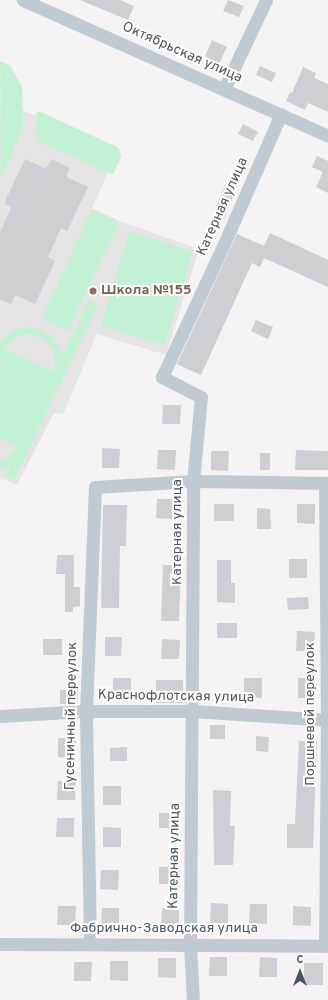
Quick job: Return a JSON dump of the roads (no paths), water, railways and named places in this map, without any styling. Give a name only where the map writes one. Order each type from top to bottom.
[{"type":"street","name":"Октябрьская улица","points":[[23,0],[328,136]]},
{"type":"street","points":[[224,89],[266,0]]},
{"type":"street","name":"Катерная улица","points":[[193,1000],[190,945],[193,711],[193,481],[201,396],[162,377],[226,240],[281,114]]},
{"type":"street","points":[[193,481],[327,483]]},
{"type":"street","name":"Гусеничный переулок","points":[[90,944],[86,711],[95,488],[193,481]]},
{"type":"street","name":"Поршневой переулок","points":[[327,483],[327,946]]},
{"type":"street","name":"Краснофлотская улица","points":[[0,716],[86,711],[193,711],[328,720]]},
{"type":"street","name":"Фабрично-Заводская улица","points":[[0,943],[327,946]]},
{"type":"place","name":"Школа №155","points":[[93,291]]}]
